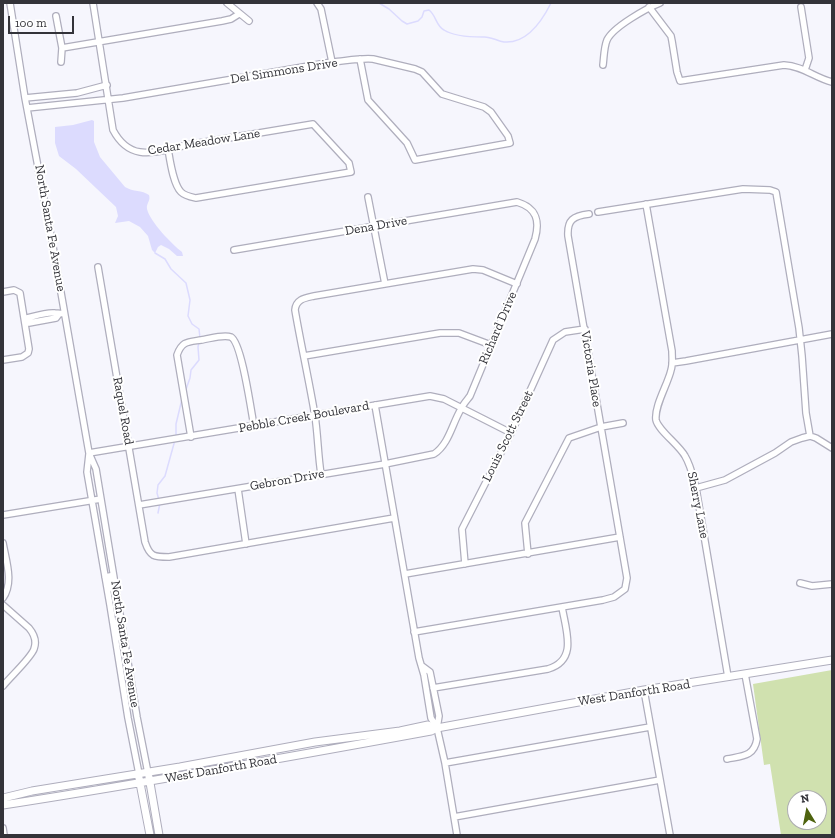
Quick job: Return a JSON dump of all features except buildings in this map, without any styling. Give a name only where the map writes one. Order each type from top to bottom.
[{"type":"main road","name":"West Danforth Road","points":[[3,805],[140,783],[432,732],[437,728],[644,690],[832,660]]},
{"type":"main road","name":"West Danforth Road","points":[[3,798],[315,742],[400,731],[428,725],[437,728]]},
{"type":"main road","points":[[233,766],[233,762],[242,760],[260,752]]},
{"type":"main road","name":"North Santa Fe Avenue","points":[[148,773],[159,835]]},
{"type":"main road","name":"North Santa Fe Avenue","points":[[139,774],[151,834]]},
{"type":"street","name":"North Santa Fe Avenue","points":[[10,3],[25,98],[42,182],[62,314],[89,454],[96,470],[148,773]]},
{"type":"street","name":"Cedar Meadow Lane","points":[[93,3],[113,130],[122,143],[129,149],[138,152],[152,152],[168,149],[313,124],[349,163],[351,172],[196,198],[181,192],[176,185],[168,149]]},
{"type":"street","points":[[227,3],[249,21]]},
{"type":"street","points":[[318,3],[321,9],[332,62]]},
{"type":"street","points":[[603,64],[605,44],[613,31],[650,7],[660,3]]},
{"type":"street","points":[[650,7],[670,36],[680,81],[777,66],[792,66],[832,82]]},
{"type":"street","points":[[801,7],[809,58],[805,70]]},
{"type":"street","points":[[62,48],[222,21],[231,19],[239,14]]},
{"type":"street","points":[[56,16],[62,48],[61,62]]},
{"type":"street","name":"Del Simmons Drive","points":[[27,108],[123,98],[332,62],[360,59],[373,59],[422,72],[442,94],[484,107],[491,112],[505,130],[510,143],[415,160],[408,143],[368,100],[360,59]]},
{"type":"street","points":[[25,98],[77,93],[106,85]]},
{"type":"street","points":[[77,93],[78,103]]},
{"type":"street","points":[[598,212],[743,189],[770,190],[776,192],[799,328],[806,413],[810,436]]},
{"type":"street","points":[[368,197],[385,284]]},
{"type":"street","name":"Dena Drive","points":[[234,250],[517,202]]},
{"type":"street","name":"Richard Drive","points":[[434,454],[440,450],[461,409],[470,396],[535,239],[538,228],[537,219],[532,211],[523,204],[517,202]]},
{"type":"street","name":"Sherry Lane","points":[[646,204],[672,351],[670,376],[656,412],[656,420],[658,425],[677,444],[690,466],[696,488],[728,677]]},
{"type":"street","name":"Victoria Place","points":[[414,632],[614,597],[624,589],[627,578],[568,228],[574,218],[580,215],[589,214]]},
{"type":"street","name":"Raquel Road","points":[[98,267],[145,542],[151,555],[157,557],[169,557],[246,544]]},
{"type":"street","points":[[322,474],[317,451],[315,415],[295,310],[295,305],[298,301],[314,296],[473,269],[483,270],[517,284]]},
{"type":"street","points":[[3,292],[14,290],[20,293],[29,348],[28,353],[22,357],[3,360]]},
{"type":"street","points":[[25,320],[27,318],[39,318],[56,312],[62,314]]},
{"type":"street","name":"Louis Scott Street","points":[[465,564],[462,529],[511,433],[553,340],[565,332],[584,329]]},
{"type":"street","points":[[304,356],[440,333],[459,333],[491,345]]},
{"type":"street","points":[[672,363],[832,334]]},
{"type":"street","points":[[191,437],[177,355],[180,347],[184,343],[189,342],[229,336],[234,339],[240,354],[254,426]]},
{"type":"street","name":"Pebble Creek Boulevard","points":[[89,454],[430,396],[444,399],[461,409],[511,433]]},
{"type":"street","points":[[375,405],[414,632],[422,666],[431,718],[437,728]]},
{"type":"street","points":[[528,554],[524,523],[569,438],[601,427],[623,423]]},
{"type":"street","points":[[696,488],[725,480],[775,453],[791,442],[810,436],[832,448]]},
{"type":"street","name":"North Santa Fe Avenue","points":[[89,454],[87,472],[127,712],[139,774]]},
{"type":"street","name":"Gebron Drive","points":[[139,505],[385,464],[434,454]]},
{"type":"street","points":[[238,489],[246,544],[394,518]]},
{"type":"street","points":[[3,515],[101,499]]},
{"type":"street","points":[[405,574],[620,538]]},
{"type":"street","points":[[3,543],[9,580],[7,591],[3,598]]},
{"type":"street","points":[[105,577],[110,576],[112,588],[118,597]]},
{"type":"street","points":[[800,583],[812,586],[832,584]]},
{"type":"street","points":[[3,604],[33,632],[35,643],[32,653],[3,686]]},
{"type":"street","points":[[433,688],[548,669],[556,666],[562,662],[567,655],[568,645],[562,607]]},
{"type":"street","points":[[112,615],[120,638],[124,638]]},
{"type":"street","points":[[422,666],[430,672],[438,716],[437,728],[445,763],[457,835]]},
{"type":"street","points":[[727,759],[747,755],[756,747],[757,739],[745,674]]},
{"type":"street","points":[[644,690],[669,835]]},
{"type":"street","points":[[445,763],[650,727]]},
{"type":"street","points":[[454,817],[660,780]]},
{"type":"street","points":[[3,828],[4,835]]},
{"type":"green space","points":[[832,670],[832,835],[781,835],[770,764],[764,765],[753,684]]},
{"type":"water","points":[[92,120],[94,121],[94,142],[100,157],[125,187],[149,195],[147,209],[152,220],[182,252],[183,256],[177,256],[169,249],[161,245],[155,253],[152,250],[148,236],[140,227],[129,221],[115,223],[118,216],[116,207],[76,169],[59,156],[55,143],[55,127],[73,125]]},
{"type":"waterway","points":[[379,3],[407,24],[418,21],[422,17],[424,11],[429,10],[439,26],[452,34],[488,37],[504,42],[512,42],[527,35],[538,24],[551,3]]},
{"type":"waterway","points":[[155,253],[165,259],[171,269],[186,283],[190,300],[188,316],[192,324],[199,329],[200,338]]},
{"type":"waterway","points":[[185,392],[191,370],[199,360],[199,342]]},
{"type":"waterway","points":[[176,436],[176,424],[182,399]]},
{"type":"waterway","points":[[159,500],[157,493],[158,485],[165,476],[175,440]]},
{"type":"waterway","points":[[158,513],[160,503]]}]
